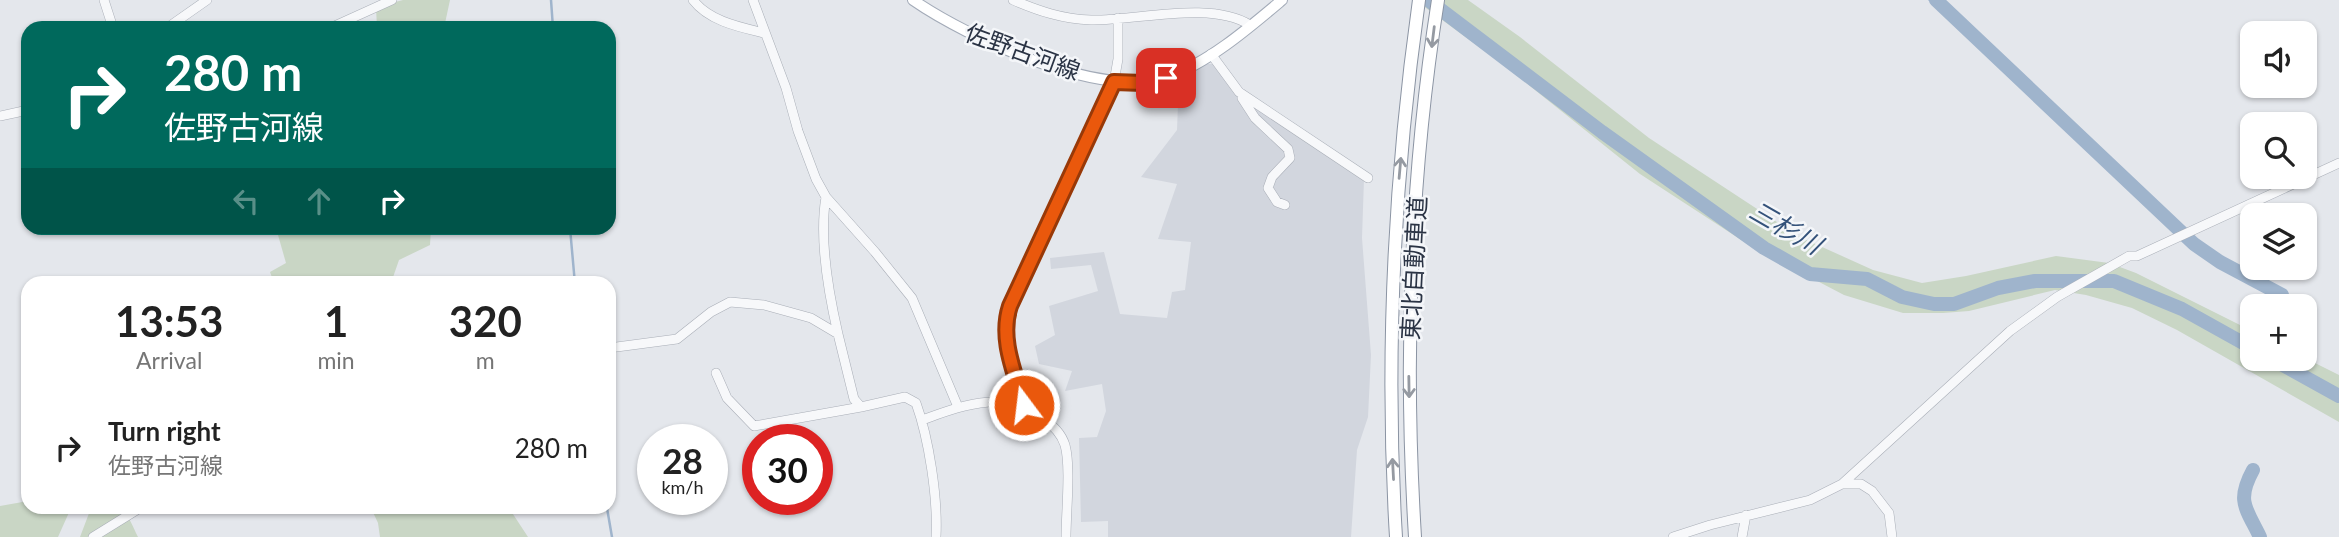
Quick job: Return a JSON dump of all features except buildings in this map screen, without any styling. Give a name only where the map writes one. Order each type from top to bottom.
[{"type":"highway","name":"東北自動車道","points":[[1396,537],[1391,428],[1392,293],[1402,138],[1419,0]]},
{"type":"highway","name":"東北自動車道","points":[[1415,537],[1410,426],[1410,293],[1415,205],[1438,0]]},
{"type":"main road","name":"佐野古河線","points":[[913,0],[996,46],[1078,73],[1114,82],[1143,83],[1166,78],[1211,54],[1282,0]]},
{"type":"street","points":[[104,0],[111,21]]},
{"type":"street","points":[[177,21],[207,0]]},
{"type":"street","points":[[346,21],[392,0]]},
{"type":"street","points":[[693,0],[702,11],[744,29],[764,33]]},
{"type":"street","points":[[753,0],[786,88],[806,156],[825,197],[912,298],[958,407]]},
{"type":"street","points":[[1013,0],[1051,15],[1090,20],[1188,12],[1237,18],[1251,25]]},
{"type":"street","points":[[1024,405],[1007,344],[1005,323],[1114,82],[1118,59],[1118,19]]},
{"type":"street","points":[[1211,54],[1255,118],[1288,149],[1290,158],[1272,177],[1268,188],[1277,202],[1285,205]]},
{"type":"street","points":[[1239,92],[1368,178]]},
{"type":"street","points":[[0,116],[21,112]]},
{"type":"street","points":[[1673,537],[1746,515],[1810,500],[1842,484],[2003,337],[2057,297],[2129,256],[2137,256],[2339,163]]},
{"type":"street","points":[[825,197],[823,212],[830,299],[854,399],[861,407]]},
{"type":"street","points":[[616,347],[677,340],[711,312],[730,302],[764,305],[811,318],[838,334]]},
{"type":"street","points":[[716,373],[727,398],[754,426],[905,397],[916,403],[922,420],[935,502],[936,537]]},
{"type":"street","points":[[922,420],[958,407],[1007,401],[1024,405],[1055,428],[1066,448],[1066,537]]},
{"type":"street","points":[[1842,484],[1861,484],[1872,491],[1889,513],[1892,537]]},
{"type":"street","points":[[93,537],[130,514]]},
{"type":"street","points":[[1742,537],[1746,515]]},
{"type":"shaded area","points":[[1206,64],[1213,64],[1237,96],[1364,179],[1362,238],[1371,355],[1368,417],[1357,450],[1351,537],[1108,537],[1108,521],[1081,522],[1079,438],[1097,437],[1106,411],[1102,384],[1065,391],[1072,371],[1039,364],[1035,346],[1055,335],[1049,306],[1098,291],[1091,265],[1051,269],[1050,258],[1104,252],[1120,314],[1167,318],[1172,292],[1185,290],[1191,242],[1158,239],[1177,184],[1141,177],[1177,130],[1179,79]]},
{"type":"green space","points":[[403,0],[450,0],[446,21],[377,21],[376,7]]},
{"type":"green space","points":[[1415,0],[1468,0],[1520,37],[1649,138],[1800,237],[1873,270],[1922,283],[2056,256],[2109,263],[2136,273],[2240,325],[2240,366],[2132,308],[2086,295],[2055,290],[1969,311],[1903,313],[1844,295],[1752,247],[1640,174],[1505,66]]},
{"type":"green space","points":[[278,235],[431,235],[430,245],[399,260],[393,276],[271,276],[270,272],[286,263]]},
{"type":"green space","points":[[2317,364],[2339,375],[2339,422],[2249,371],[2317,371]]},
{"type":"green space","points":[[21,502],[21,514],[68,514],[58,537],[0,537],[0,506]]},
{"type":"green space","points":[[89,514],[126,514],[138,537],[80,537]]},
{"type":"green space","points":[[374,514],[513,514],[528,537],[380,537]]},
{"type":"water","points":[[1928,0],[1943,0],[1977,39],[1947,19]]},
{"type":"waterway","points":[[551,0],[552,21]]},
{"type":"waterway","name":"三杉川","points":[[1428,0],[1602,132],[1764,248],[1810,274],[1867,279],[1902,297],[1934,304],[1954,304],[1998,288],[2035,281],[2114,281],[2182,309],[2240,341]]},
{"type":"waterway","points":[[1936,0],[2194,244],[2220,262],[2280,294]]},
{"type":"waterway","points":[[571,235],[574,276]]},
{"type":"waterway","name":"三杉川","points":[[2294,371],[2339,396]]},
{"type":"waterway","points":[[2253,470],[2244,497],[2247,511],[2260,537]]},
{"type":"waterway","points":[[608,514],[612,537]]},
{"type":"route","points":[[1024,405],[1007,344],[1005,323],[1010,306],[1114,82],[1143,83],[1166,78]]}]
